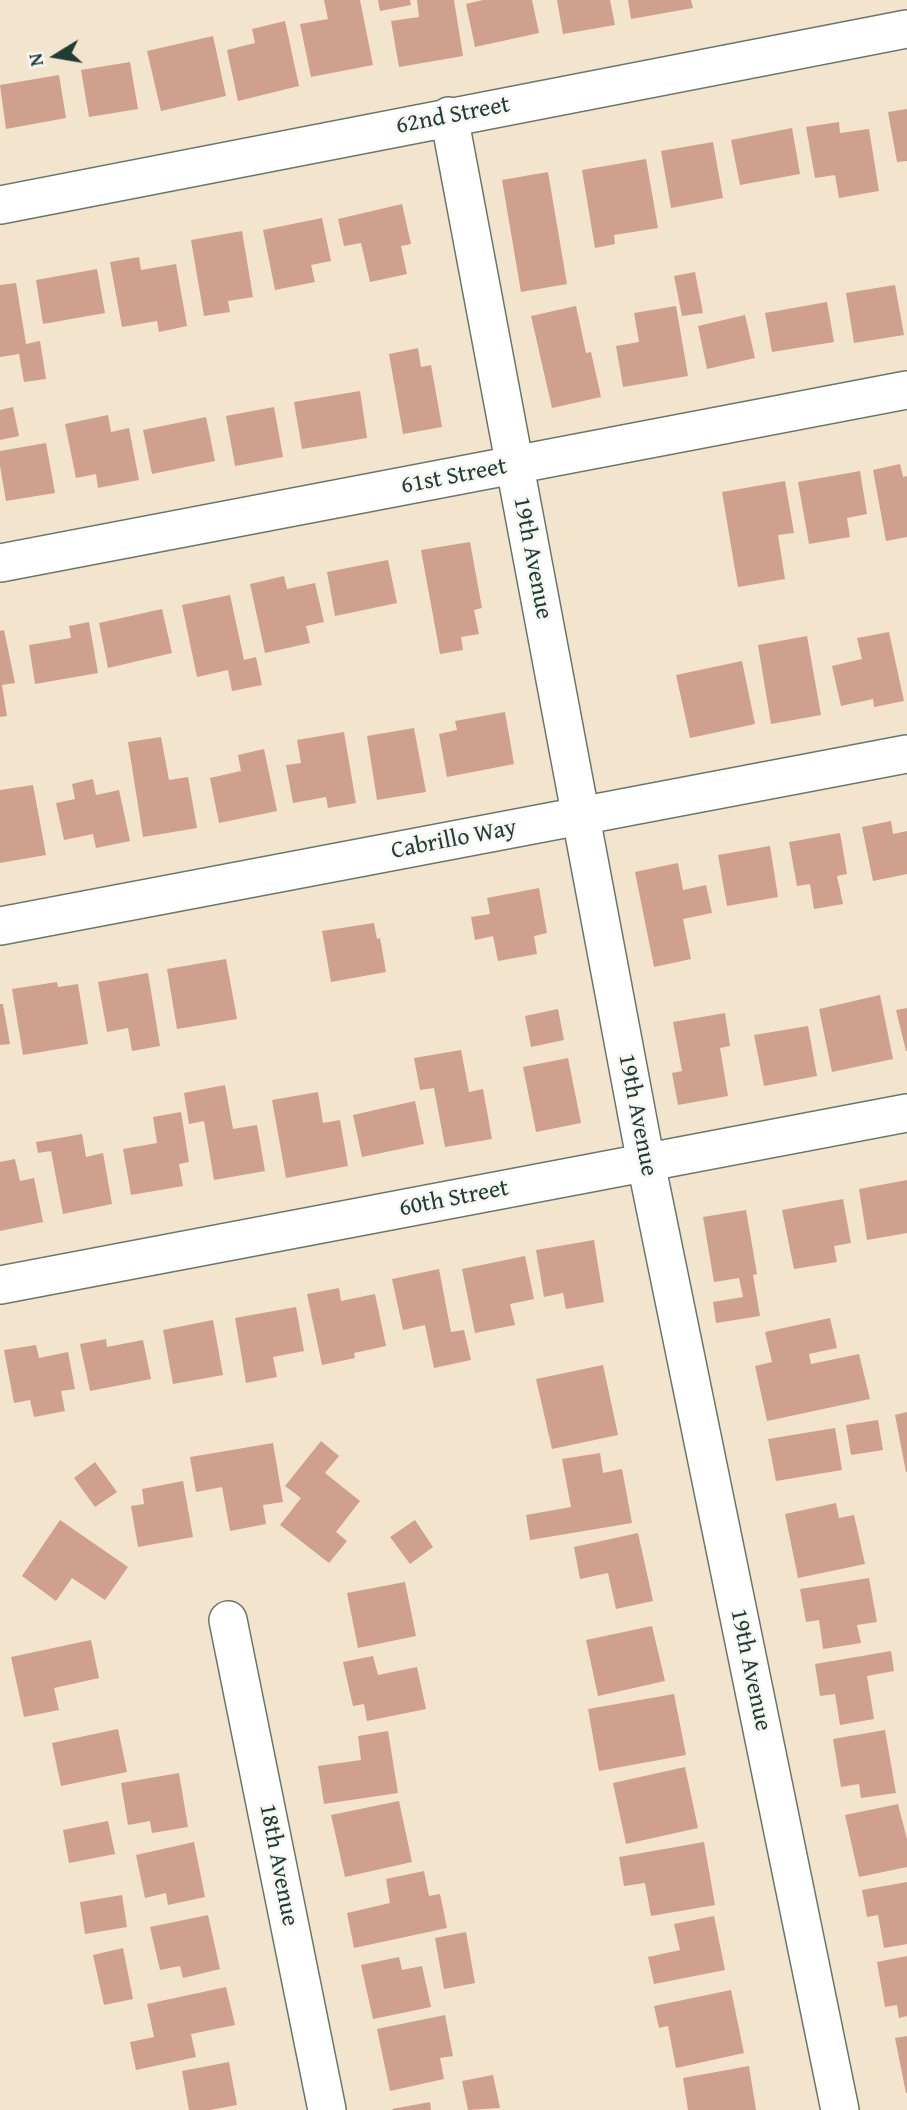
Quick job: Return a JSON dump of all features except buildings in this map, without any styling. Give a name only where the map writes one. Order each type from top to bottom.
[{"type":"street","name":"62nd Street","points":[[0,205],[907,29]]},
{"type":"street","name":"19th Avenue","points":[[449,117],[646,1163],[840,2110]]},
{"type":"street","name":"61st Street","points":[[0,563],[907,390]]},
{"type":"street","name":"Cabrillo Way","points":[[0,926],[907,754]]},
{"type":"street","name":"60th Street","points":[[0,1285],[907,1113]]},
{"type":"street","name":"18th Avenue","points":[[228,1620],[327,2110]]}]
